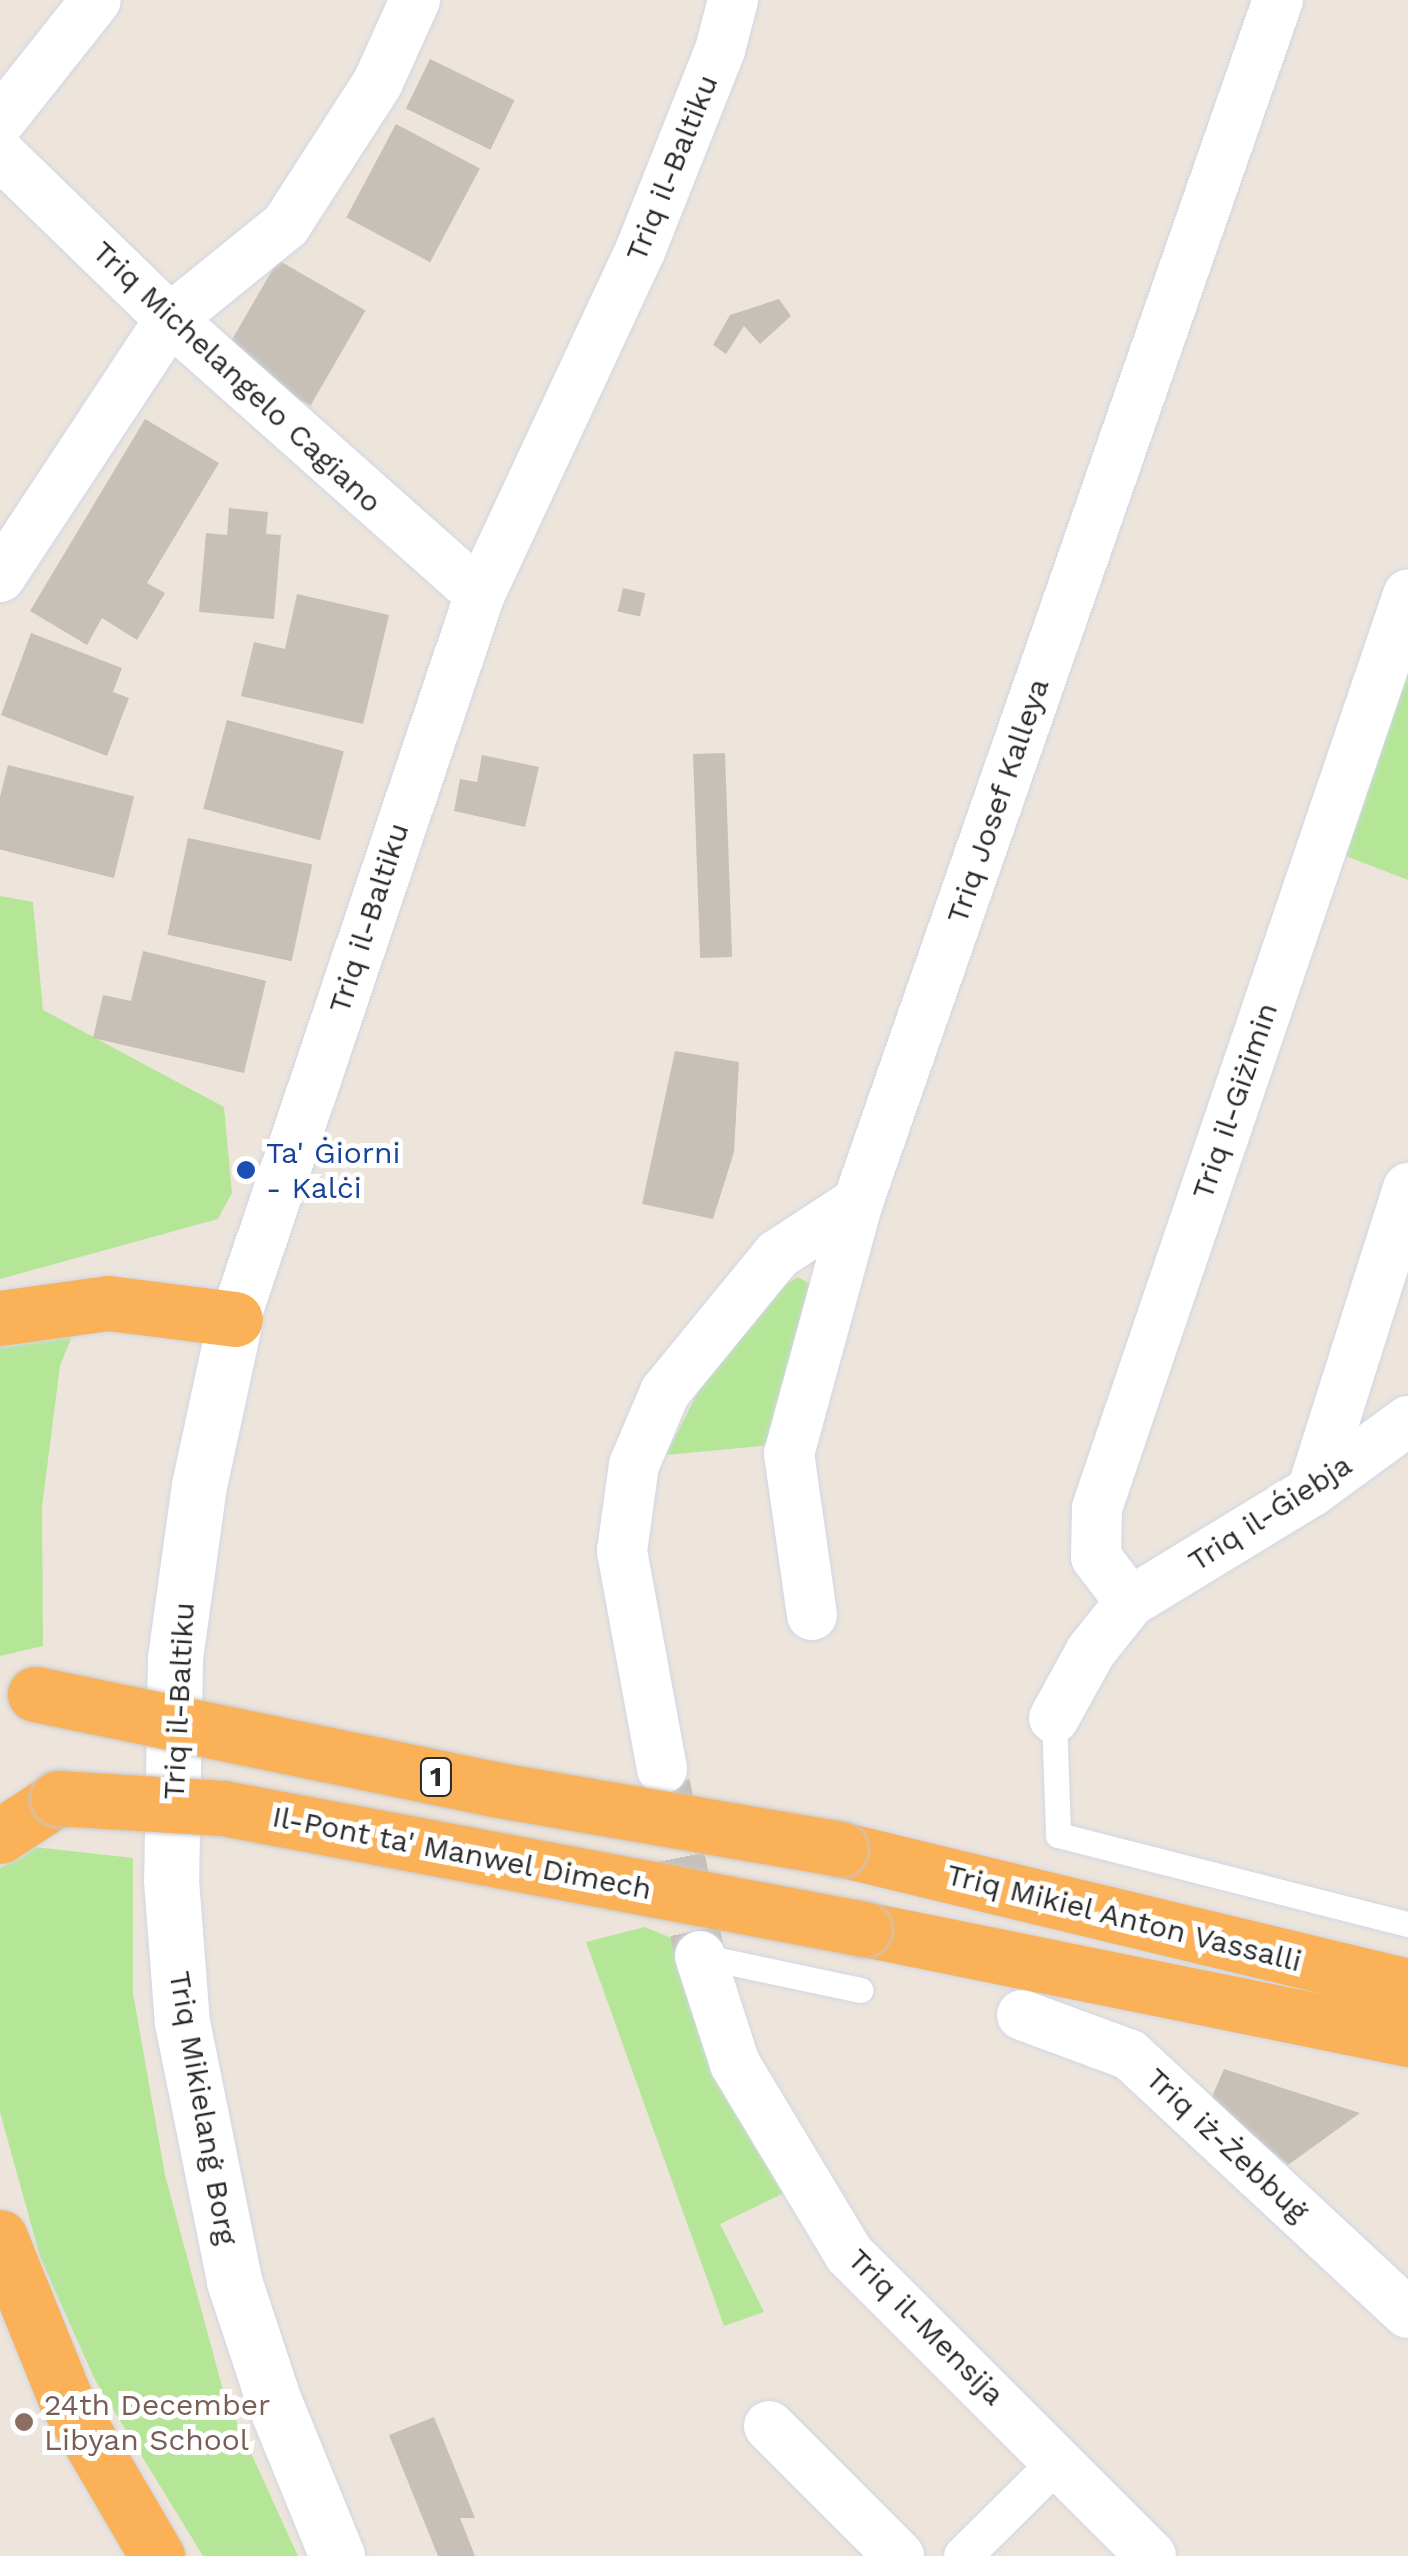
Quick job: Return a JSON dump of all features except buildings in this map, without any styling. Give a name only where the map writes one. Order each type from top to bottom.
[{"type":"highway","points":[[0,1318],[108,1302],[235,1319]]},
{"type":"highway","name":"Triq Mikiel Anton Vassalli","points":[[18,1693],[493,1789],[840,1849],[1408,1986]]},
{"type":"highway","points":[[0,1836],[58,1798]]},
{"type":"highway","name":"1","points":[[0,1800],[58,1798]]},
{"type":"highway","name":"Il-Pont ta' Manwel Dimech","points":[[58,1798],[222,1808],[864,1929]]},
{"type":"highway","name":"Triq Mikiel Anton Vassalli","points":[[864,1929],[1408,2038]]},
{"type":"highway","points":[[0,2237],[66,2400],[157,2556]]},
{"type":"main road","name":"Triq il-Baltiku","points":[[171,1880],[175,1659],[199,1486],[235,1319]]},
{"type":"main road","name":"Triq Mikielanġ Borg","points":[[171,1880],[182,2022],[225,2245],[273,2399],[337,2556]]},
{"type":"street","points":[[0,121],[96,0]]},
{"type":"street","points":[[0,577],[170,319],[286,225],[378,82],[415,0]]},
{"type":"street","name":"Triq il-Baltiku","points":[[235,1319],[480,594],[640,251],[720,50],[733,0]]},
{"type":"street","name":"Triq Josef Kalleya","points":[[812,1615],[789,1454],[858,1202],[1278,0]]},
{"type":"street","name":"Triq Michelangelo Cagiano","points":[[0,154],[170,319],[480,594]]},
{"type":"street","name":"Triq il-Giżimin","points":[[1130,1602],[1096,1557],[1097,1508],[1408,595]]},
{"type":"street","points":[[1312,1491],[1408,1188]]},
{"type":"street","points":[[662,1769],[622,1551],[634,1465],[665,1392],[777,1254],[858,1202]]},
{"type":"street","name":"Triq il-Ǵiebja","points":[[1130,1602],[1312,1491],[1408,1420]]},
{"type":"street","points":[[1054,1718],[1091,1651],[1130,1602]]},
{"type":"street","name":"Triq il-Mensija","points":[[700,1956],[735,2064],[849,2254],[1060,2460],[1152,2556]]},
{"type":"street","name":"Triq iż-Żebbuġ","points":[[1022,2015],[1130,2055],[1408,2313]]},
{"type":"street","points":[[768,2426],[899,2556]]},
{"type":"street","points":[[962,2556],[1060,2460]]},
{"type":"lane","points":[[1054,1718],[1058,1835],[1408,1924]]},
{"type":"lane","points":[[700,1956],[860,1990]]},
{"type":"green space","points":[[1399,672],[1408,674],[1408,880],[1338,853]]},
{"type":"green space","points":[[0,896],[33,902],[43,1010],[224,1107],[232,1193],[218,1219],[0,1279]]},
{"type":"green space","points":[[798,1277],[817,1288],[781,1444],[666,1455],[701,1386],[783,1286]]},
{"type":"green space","points":[[74,1331],[60,1366],[42,1507],[43,1646],[0,1656],[0,1334]]},
{"type":"green space","points":[[34,1847],[133,1858],[133,1993],[165,2175],[224,2394],[298,2556],[203,2556],[95,2380],[40,2257],[0,2112],[0,1868]]},
{"type":"green space","points":[[645,1927],[676,1940],[718,2063],[786,2192],[720,2224],[764,2312],[724,2326],[586,1942]]},
{"type":"tunnel","points":[[665,1784],[700,1956]]},
{"type":"place","name":"Ta' Ġiorni - Kalċi","points":[[246,1170]]},
{"type":"place","name":"24th December Libyan School","points":[[24,2422]]}]
